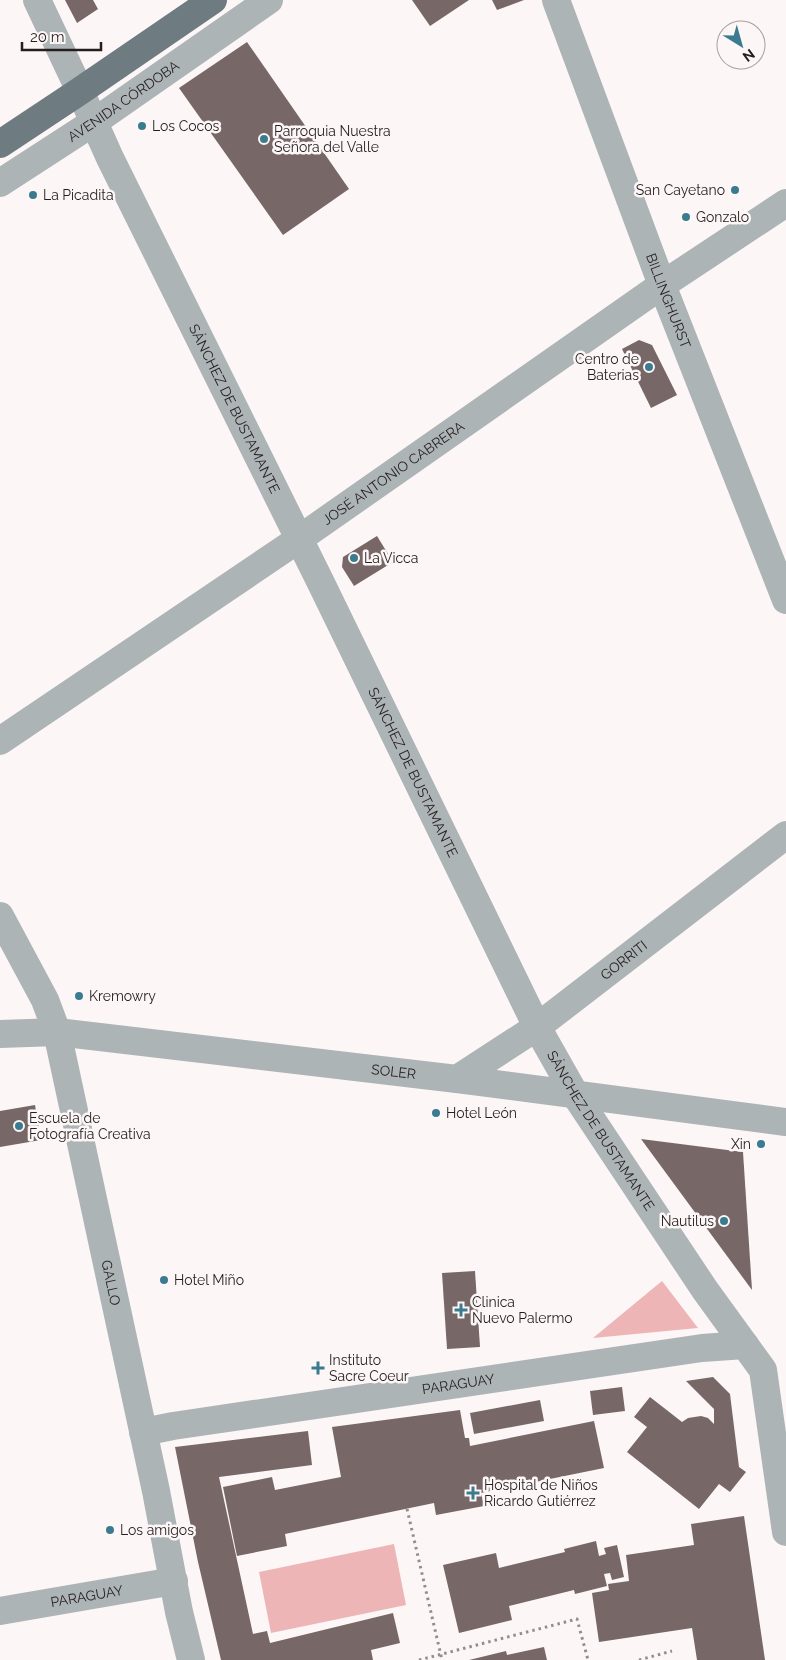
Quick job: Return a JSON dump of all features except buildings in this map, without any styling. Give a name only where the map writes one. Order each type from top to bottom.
[{"type":"main road","points":[[0,144],[213,0]]},
{"type":"street","name":"SÁNCHEZ DE BUSTAMANTE","points":[[37,0],[110,158],[299,539],[537,1027],[576,1096],[704,1290],[763,1370],[786,1532]]},
{"type":"street","name":"AVENIDA CÓRDOBA","points":[[0,183],[94,122],[269,0]]},
{"type":"street","name":"BILLINGHURST","points":[[556,0],[662,285],[786,600]]},
{"type":"street","name":"JOSÉ ANTONIO CABRERA","points":[[0,740],[299,539],[662,285],[786,203]]},
{"type":"street","name":"GORRITI","points":[[457,1079],[537,1027],[786,835]]},
{"type":"street","name":"GALLO","points":[[0,916],[45,1000],[56,1032],[191,1660]]},
{"type":"street","name":"SOLER","points":[[0,1034],[56,1032],[457,1079],[786,1122]]},
{"type":"street","name":"PARAGUAY","points":[[143,1432],[692,1349],[744,1345]]},
{"type":"street","name":"PARAGUAY","points":[[0,1611],[174,1581]]},
{"type":"path","points":[[407,1509],[442,1660]]},
{"type":"path","points":[[419,1660],[577,1619],[588,1660]]},
{"type":"path","points":[[639,1660],[672,1651]]},
{"type":"shaded area","points":[[662,1281],[698,1328],[593,1338]]},
{"type":"shaded area","points":[[394,1544],[406,1605],[271,1633],[259,1572]]},
{"type":"place","name":"Los Cocos","points":[[142,126]]},
{"type":"place","name":"Parroquia Nuestra Señora del Valle","points":[[264,139]]},
{"type":"place","name":"San Cayetano","points":[[735,190]]},
{"type":"place","name":"La Picadita","points":[[33,195]]},
{"type":"place","name":"Gonzalo","points":[[686,217]]},
{"type":"place","name":"Centro de Baterias","points":[[649,367]]},
{"type":"place","name":"La Vicca","points":[[354,558]]},
{"type":"place","name":"Kremowry","points":[[79,996]]},
{"type":"place","name":"Hotel León","points":[[436,1113]]},
{"type":"place","name":"Escuela de Fotografía Creativa","points":[[19,1126]]},
{"type":"place","name":"Xin","points":[[761,1144]]},
{"type":"place","name":"Nautilus","points":[[724,1221]]},
{"type":"place","name":"Hotel Miño","points":[[164,1280]]},
{"type":"place","name":"Clinica Nuevo Palermo","points":[[461,1310]]},
{"type":"place","name":"Instituto Sacre Coeur","points":[[318,1368]]},
{"type":"place","name":"Hospital de Niños Ricardo Gutiérrez","points":[[473,1493]]},
{"type":"place","name":"Los amigos","points":[[110,1530]]}]
